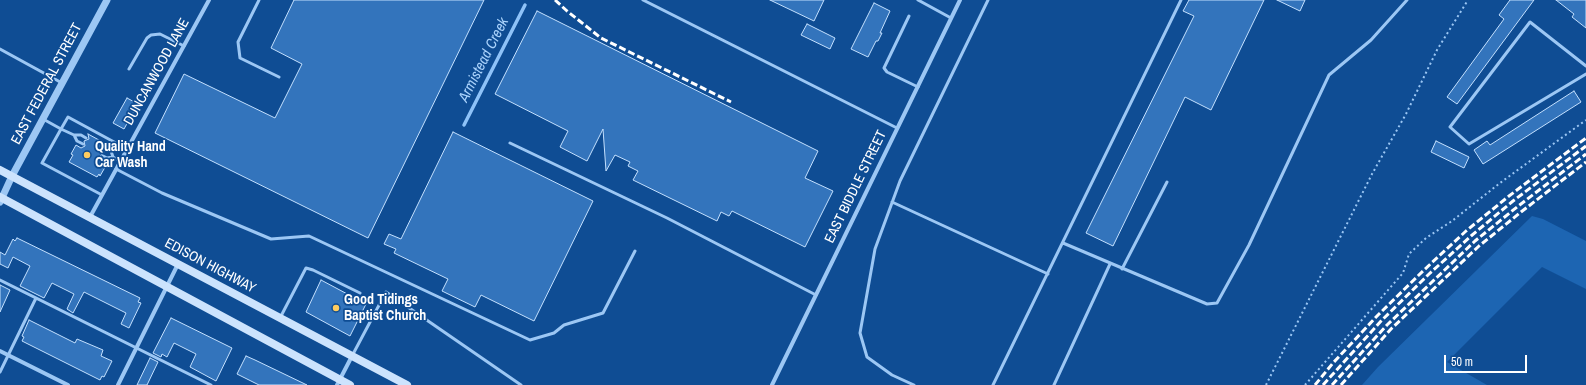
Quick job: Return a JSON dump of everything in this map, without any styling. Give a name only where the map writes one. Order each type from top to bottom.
[{"type":"main road","name":"EDISON HIGHWAY","points":[[0,170],[407,385]]},
{"type":"main road","points":[[1,199],[339,382],[350,385]]},
{"type":"street","name":"EAST FEDERAL STREET","points":[[1,199],[107,0]]},
{"type":"street","name":"DUNCANWOOD LANE","points":[[89,218],[209,0]]},
{"type":"street","name":"EAST BIDDLE STREET","points":[[772,385],[960,0]]},
{"type":"street","points":[[118,385],[178,264]]},
{"type":"street","points":[[0,351],[68,385]]},
{"type":"street","points":[[339,382],[352,356]]},
{"type":"lane","points":[[259,0],[238,42],[240,58],[279,77]]},
{"type":"lane","points":[[643,0],[897,128]]},
{"type":"lane","points":[[918,0],[951,18]]},
{"type":"lane","points":[[914,385],[892,375],[867,357],[860,333],[875,249],[900,181],[988,0]]},
{"type":"lane","points":[[993,385],[1181,0]]},
{"type":"lane","points":[[1063,243],[1207,304],[1217,302],[1249,245],[1329,75],[1371,40],[1407,0]]},
{"type":"lane","points":[[909,16],[884,68],[887,72],[918,87]]},
{"type":"lane","points":[[1586,66],[1530,22],[1450,127],[1469,144],[1586,74]]},
{"type":"lane","points":[[129,69],[147,38],[151,35],[160,34],[184,46]]},
{"type":"lane","points":[[0,49],[62,83]]},
{"type":"lane","points":[[102,195],[42,163],[68,117],[127,149]]},
{"type":"lane","points":[[43,119],[74,136],[77,141],[83,144]]},
{"type":"lane","points":[[74,136],[81,135],[86,138]]},
{"type":"lane","points":[[510,143],[667,218],[816,295]]},
{"type":"lane","points":[[106,149],[111,152],[113,157],[120,161]]},
{"type":"lane","points":[[103,156],[107,158],[113,157]]},
{"type":"lane","points":[[116,169],[162,193],[271,239],[309,236],[530,340],[554,333],[564,325],[603,313],[635,251]]},
{"type":"lane","points":[[1122,269],[1167,182]]},
{"type":"lane","points":[[892,202],[1048,274]]},
{"type":"lane","points":[[1054,385],[1110,264]]},
{"type":"lane","points":[[280,318],[306,268],[360,293]]},
{"type":"lane","points":[[0,280],[212,385]]},
{"type":"lane","points":[[352,356],[386,292],[521,385]]},
{"type":"lane","points":[[0,372],[36,298]]},
{"type":"path","points":[[1266,385],[1372,174],[1406,114],[1437,50],[1468,0]]},
{"type":"path","points":[[1305,385],[1403,272],[1409,254],[1426,238],[1452,221],[1500,183],[1586,120]]},
{"type":"shaded area","points":[[1532,216],[1543,219],[1586,241],[1586,289],[1542,267],[1447,362],[1487,385],[1362,385],[1378,367]]},
{"type":"building","points":[[294,0],[484,0],[368,238],[155,133],[184,74],[275,118],[302,64],[271,48]]},
{"type":"building","points":[[770,0],[824,0],[814,21]]},
{"type":"building","points":[[1189,0],[1264,0],[1211,110],[1185,97],[1113,246],[1086,233],[1194,16],[1183,11]]},
{"type":"building","points":[[1277,0],[1305,0],[1300,11]]},
{"type":"building","points":[[1510,0],[1534,0],[1457,104],[1447,97],[1504,19],[1499,15]]},
{"type":"building","points":[[1556,0],[1586,0],[1586,28],[1572,17],[1574,14]]},
{"type":"building","points":[[874,3],[890,11],[880,33],[882,33],[868,57],[851,49]]},
{"type":"building","points":[[537,11],[818,151],[805,178],[833,191],[805,247],[732,211],[729,216],[721,212],[717,221],[633,180],[638,171],[628,166],[630,162],[615,155],[606,171],[603,129],[587,161],[560,147],[568,131],[495,94]]},
{"type":"building","points":[[807,24],[835,38],[830,49],[801,35]]},
{"type":"building","points":[[1574,91],[1581,102],[1483,164],[1474,150],[1487,141],[1490,145]]},
{"type":"building","points":[[127,98],[138,104],[124,129],[113,123]]},
{"type":"building","points":[[453,132],[593,201],[534,321],[481,295],[475,307],[442,291],[448,279],[394,253],[396,249],[384,244],[389,234],[401,239]]},
{"type":"building","name":"Quality Hand Car Wash","points":[[88,134],[108,145],[104,147],[103,150],[105,152],[100,156],[101,159],[108,162],[100,176],[99,174],[97,177],[69,162],[76,145],[81,148],[85,146],[84,141],[89,139]]},
{"type":"building","points":[[1436,141],[1469,157],[1464,168],[1431,152]]},
{"type":"building","points":[[17,238],[140,298],[138,302],[141,303],[129,328],[121,324],[126,313],[84,292],[73,313],[67,309],[74,294],[52,283],[44,298],[20,286],[30,266],[13,257],[8,268],[0,264],[0,252],[5,255],[13,239],[15,241]]},
{"type":"building","name":"Good Tidings Baptist Church","points":[[321,280],[366,304],[350,336],[306,312]]},
{"type":"building","points":[[0,285],[10,290],[0,312]]},
{"type":"building","points":[[171,318],[232,348],[216,381],[190,367],[196,354],[174,343],[167,357],[162,354],[161,357],[153,353]]},
{"type":"building","points":[[29,320],[75,343],[77,339],[103,350],[101,356],[112,361],[104,377],[102,376],[100,380],[22,341],[24,337],[22,336]]},
{"type":"building","points":[[246,356],[307,385],[259,385],[237,374]]},
{"type":"building","points":[[150,358],[158,362],[147,385],[137,385]]},
{"type":"waterway","name":"Armistead Creek","points":[[464,125],[525,5]]},
{"type":"railway","points":[[555,0],[601,38],[731,102]]},
{"type":"railway","points":[[1315,385],[1333,363],[1378,315],[1466,231],[1509,196],[1586,138]]},
{"type":"railway","points":[[1323,385],[1382,320],[1428,275],[1513,201],[1586,146]]},
{"type":"railway","points":[[1332,385],[1387,325],[1475,241],[1586,154]]},
{"type":"railway","points":[[1341,385],[1391,329],[1479,246],[1586,162]]},
{"type":"place","name":"Quality Hand Car Wash","points":[[87,155]]},
{"type":"place","name":"Good Tidings Baptist Church","points":[[336,308]]}]
